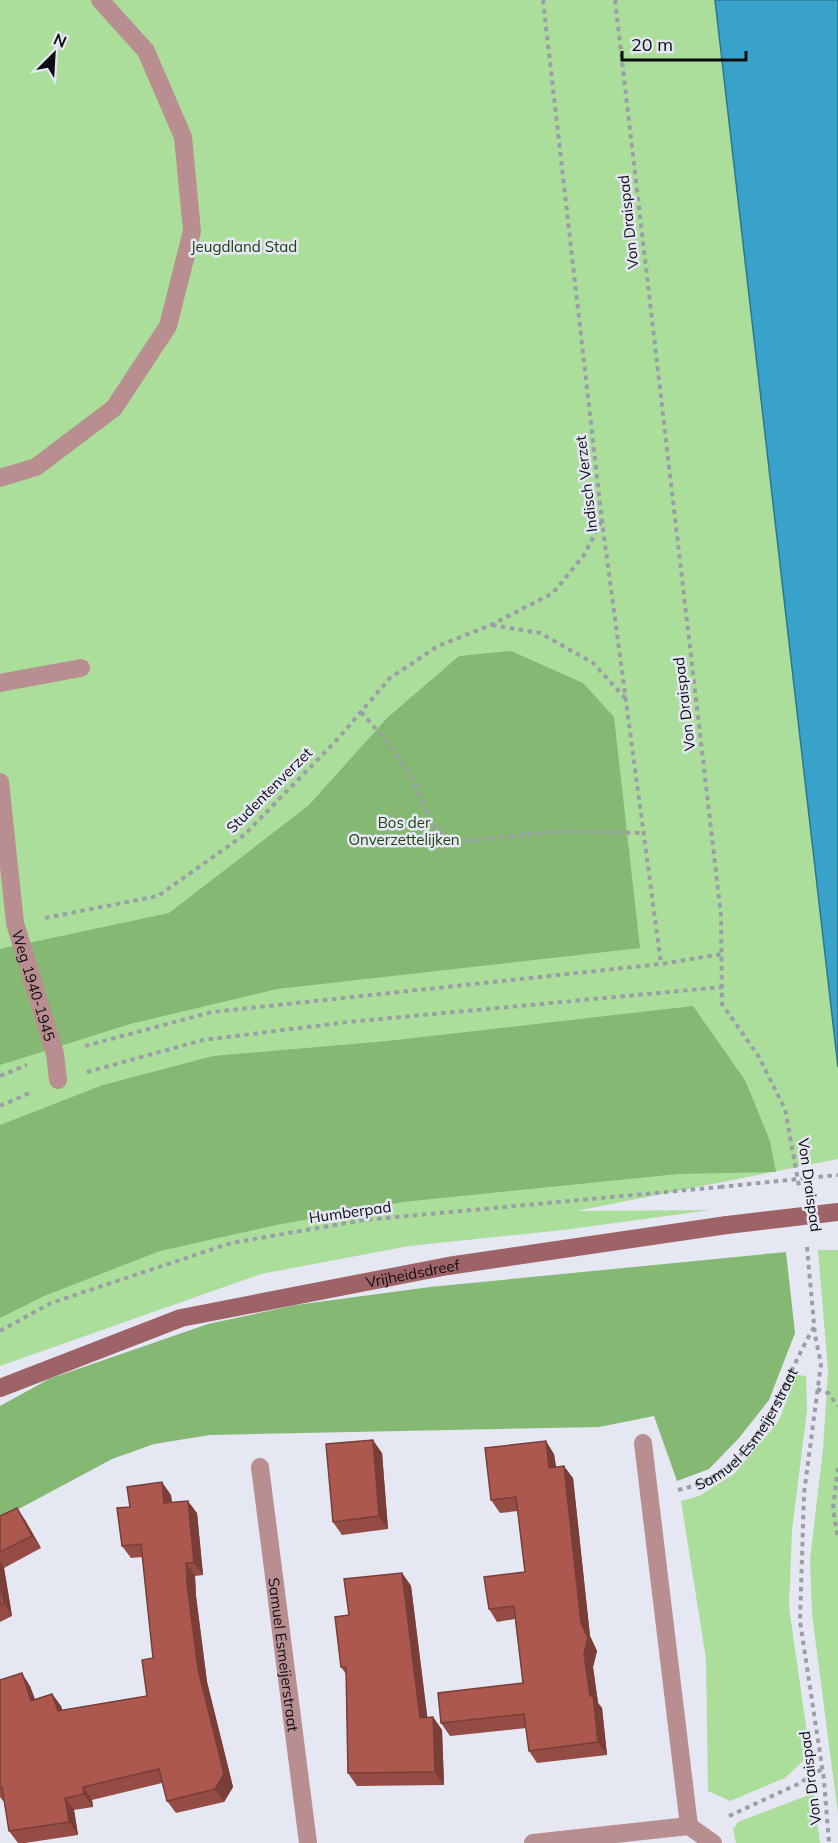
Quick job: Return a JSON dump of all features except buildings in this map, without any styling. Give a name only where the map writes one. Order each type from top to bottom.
[{"type":"main road","name":"Vrijheidsdreef","points":[[0,1388],[181,1318],[448,1266],[727,1225],[838,1212]]},
{"type":"street","points":[[0,478],[36,467],[114,408],[168,326],[192,231],[183,137],[146,51],[100,0]]},
{"type":"street","points":[[0,683],[81,668]]},
{"type":"street","name":"Weg 1940-1945","points":[[0,782],[15,924],[55,1054],[58,1080]]},
{"type":"street","points":[[643,1443],[689,1826]]},
{"type":"street","name":"Samuel Esmeijerstraat","points":[[260,1467],[308,1843]]},
{"type":"street","points":[[533,1843],[689,1826],[713,1843]]},
{"type":"path","name":"Indisch Verzet","points":[[543,0],[602,521],[661,964]]},
{"type":"path","name":"Von Draispad","points":[[615,0],[721,915],[723,1004],[759,1057],[785,1109],[799,1188]]},
{"type":"path","name":"Studentenverzet","points":[[15,924],[158,896],[244,835],[335,742],[390,678],[438,645],[491,625],[553,593],[584,555],[602,521]]},
{"type":"path","points":[[491,625],[540,633],[593,663],[625,699]]},
{"type":"path","points":[[361,712],[386,740],[413,781],[428,817],[440,832],[453,838],[468,841],[560,831],[643,833]]},
{"type":"path","points":[[0,1076],[55,1054],[212,1012],[661,964],[722,954]]},
{"type":"path","points":[[58,1080],[203,1040],[348,1022],[723,987]]},
{"type":"path","name":"Humberpad","points":[[0,1331],[51,1303],[231,1242],[364,1220],[838,1175]]},
{"type":"path","name":"Von Draispad","points":[[806,1244],[820,1364],[804,1493],[800,1621],[822,1769],[829,1843]]},
{"type":"path","name":"Samuel Esmeijerstraat","points":[[649,1496],[689,1487],[710,1478],[720,1473],[740,1454],[756,1436],[777,1404],[797,1356],[814,1327]]},
{"type":"path","points":[[817,1389],[828,1393],[838,1406]]},
{"type":"path","points":[[838,1468],[833,1508],[838,1539]]},
{"type":"path","points":[[689,1826],[730,1816],[798,1784],[822,1769]]},
{"type":"green space","name":"Bos der Onverzettelijken","points":[[0,0],[715,0],[838,1067],[838,1159],[576,1211],[711,1210],[563,1230],[409,1246],[261,1274],[0,1366]]},
{"type":"green space","points":[[511,651],[583,683],[614,717],[640,948],[277,989],[130,1024],[0,1065],[0,949],[169,913],[309,805],[387,718],[459,656]]},
{"type":"green space","points":[[693,1006],[745,1080],[770,1141],[776,1172],[678,1174],[403,1202],[276,1225],[160,1251],[44,1296],[0,1318],[0,1125],[103,1085],[213,1056],[387,1041]]},
{"type":"green space","points":[[818,1250],[838,1250],[838,1814],[812,1614],[810,1560],[823,1449],[828,1371]]},
{"type":"green space","points":[[786,1252],[795,1333],[769,1400],[739,1438],[709,1469],[677,1481],[654,1416],[599,1427],[210,1435],[154,1444],[112,1459],[0,1519],[0,1406],[49,1379],[208,1324],[296,1305],[430,1287]]},
{"type":"green space","points":[[797,1375],[806,1376],[807,1410],[792,1530],[789,1607],[810,1754],[785,1778],[730,1801],[708,1791],[706,1659],[681,1501],[699,1496],[734,1474],[778,1422]]},
{"type":"green space","points":[[814,1793],[820,1843],[736,1843],[733,1829],[738,1822]]},
{"type":"water","points":[[715,0],[838,0],[838,1067]]},
{"type":"park label","name":"Jeugdland Stad","points":[[244,246]]}]
